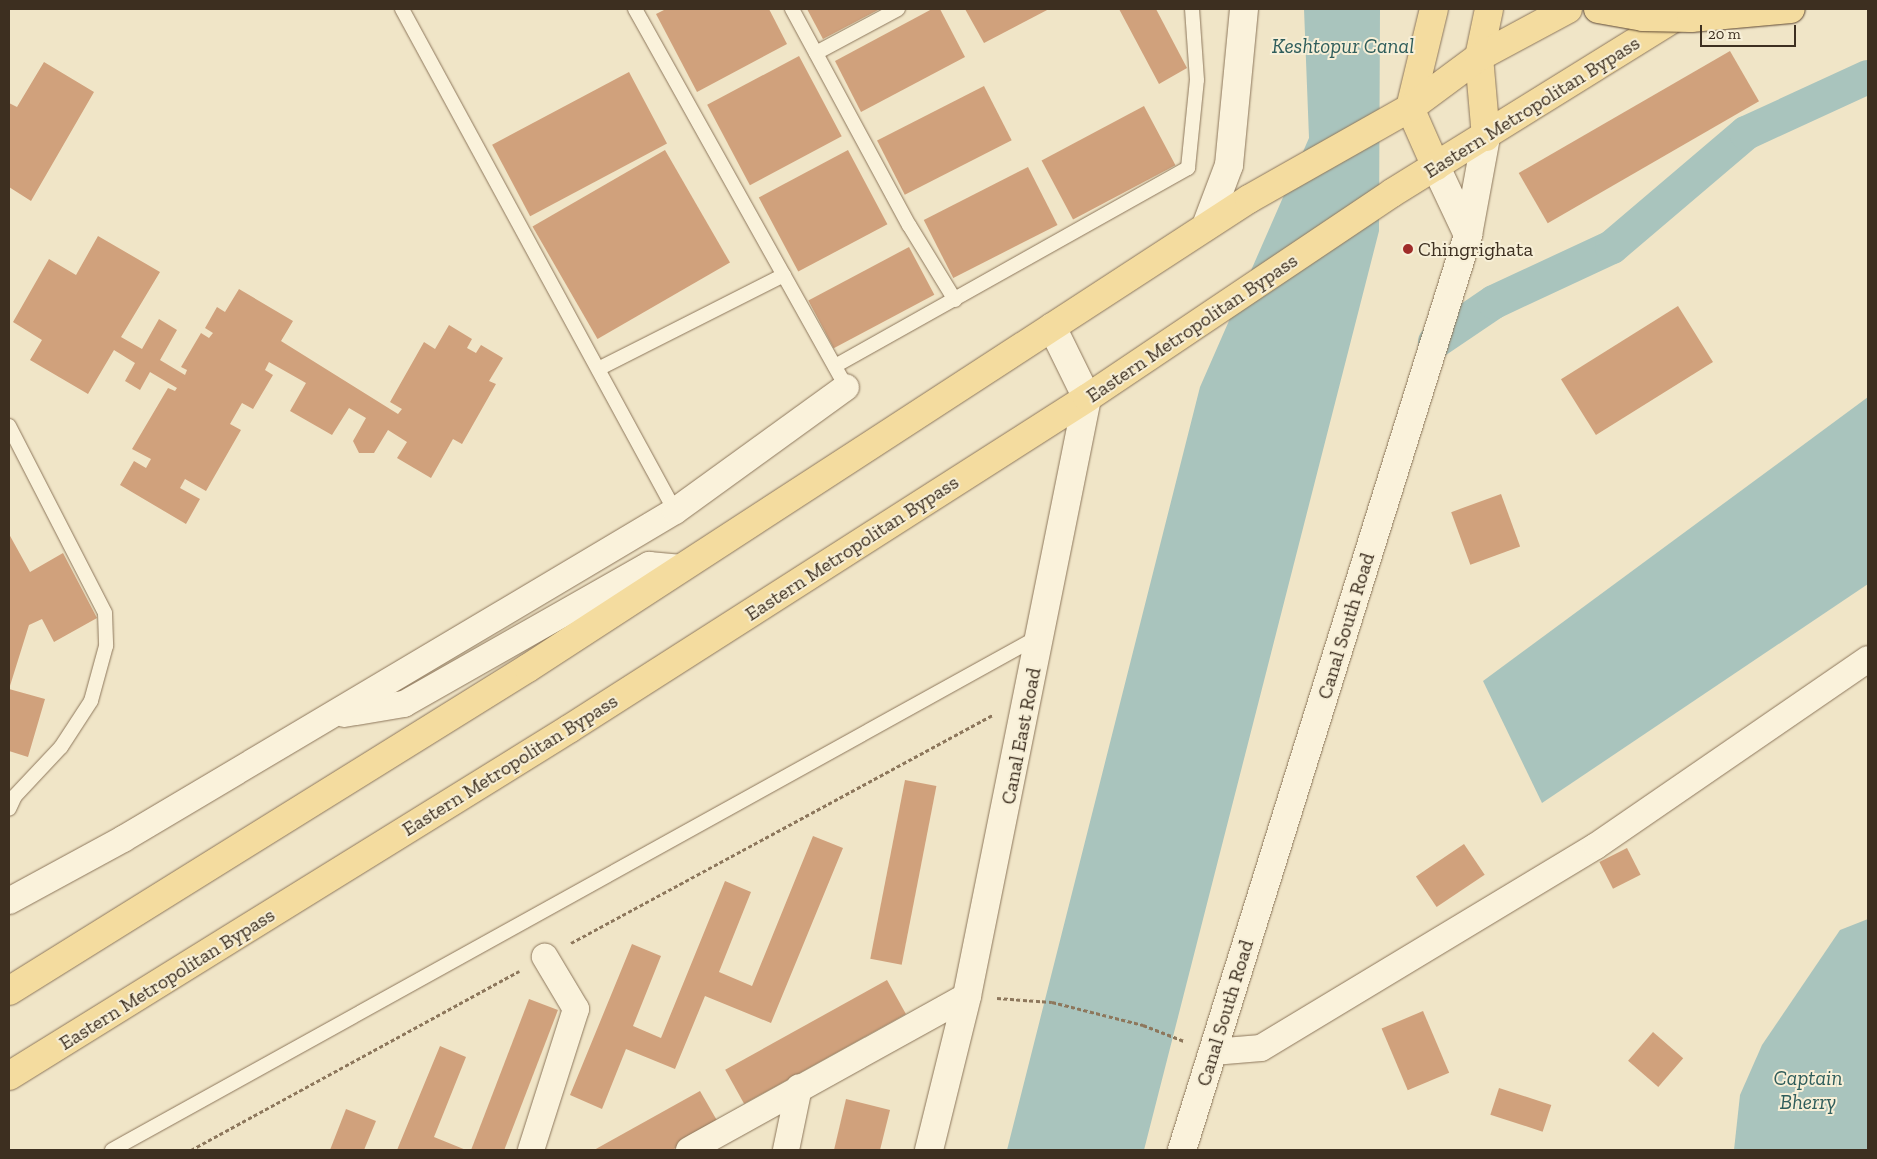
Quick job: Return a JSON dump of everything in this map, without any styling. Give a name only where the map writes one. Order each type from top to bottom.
[{"type":"main road","points":[[1434,9],[1410,108],[1436,167]]},
{"type":"main road","points":[[1486,137],[1479,57],[1489,9]]},
{"type":"main road","points":[[9,991],[682,568],[1206,226],[1249,199],[1410,108],[1479,57],[1568,9]]},
{"type":"main road","points":[[1598,9],[1643,17],[1691,18],[1791,9]]},
{"type":"main road","name":"Eastern Metropolitan Bypass","points":[[9,1076],[569,729],[1087,398],[1222,310],[1392,193],[1486,137],[1689,9]]},
{"type":"street","points":[[1206,226],[1229,165],[1244,9]]},
{"type":"street","name":"Canal South Road","points":[[1182,1150],[1468,235],[1486,137]]},
{"type":"street","points":[[1436,167],[1468,235]]},
{"type":"street","points":[[1052,327],[1087,398]]},
{"type":"street","points":[[10,899],[331,716],[675,511],[837,370]]},
{"type":"street","name":"Canal East Road","points":[[929,1150],[967,996],[1041,636],[1087,398]]},
{"type":"street","points":[[331,716],[404,704],[649,565],[682,568]]},
{"type":"street","points":[[1213,1052],[1260,1048],[1588,852],[1868,658]]},
{"type":"street","points":[[531,1150],[576,1009],[545,957]]},
{"type":"street","points":[[689,1150],[799,1087],[967,996]]},
{"type":"street","points":[[786,1150],[799,1087]]},
{"type":"lane","points":[[402,9],[600,368],[675,511]]},
{"type":"lane","points":[[635,9],[837,370],[955,300],[1188,168],[1197,80],[1192,9]]},
{"type":"lane","points":[[792,9],[908,225],[955,300]]},
{"type":"lane","points":[[816,53],[898,9]]},
{"type":"lane","points":[[600,368],[784,276]]},
{"type":"lane","points":[[9,426],[105,613],[106,646],[91,700],[61,747],[14,796],[9,810]]},
{"type":"lane","points":[[112,1150],[1041,636]]},
{"type":"path","points":[[191,1150],[1029,695]]},
{"type":"path","points":[[967,996],[1052,1002],[1144,1025],[1213,1052]]},
{"type":"water","name":"Keshtopur Canal","points":[[1304,9],[1380,9],[1379,231],[1144,1150],[1007,1150],[1200,387],[1309,138]]},
{"type":"water","points":[[1868,397],[1868,584],[1542,803],[1483,681]]},
{"type":"water","name":"Captain Bherry","points":[[1868,919],[1868,1150],[1734,1150],[1740,1095],[1762,1045],[1840,930]]},
{"type":"building","points":[[666,9],[769,9],[787,44],[697,92],[656,14]]},
{"type":"building","points":[[807,9],[880,9],[823,39]]},
{"type":"building","points":[[932,9],[940,9],[965,57],[861,112],[835,61]]},
{"type":"building","points":[[965,9],[1049,9],[984,43]]},
{"type":"building","points":[[1119,9],[1156,9],[1187,68],[1159,84]]},
{"type":"building","points":[[1730,51],[1759,101],[1548,223],[1519,173]]},
{"type":"building","points":[[799,56],[842,136],[750,185],[707,105]]},
{"type":"building","points":[[44,62],[94,92],[31,201],[9,187],[9,103],[17,107]]},
{"type":"building","points":[[629,72],[667,144],[530,216],[492,145]]},
{"type":"building","points":[[984,86],[1012,140],[905,195],[877,140]]},
{"type":"building","points":[[1144,106],[1175,165],[1073,220],[1042,160]]},
{"type":"building","points":[[665,150],[730,263],[597,339],[532,226]]},
{"type":"building","points":[[848,150],[887,224],[798,272],[759,197]]},
{"type":"building","points":[[1028,167],[1058,225],[953,278],[924,220]]},
{"type":"building","points":[[98,236],[160,272],[121,337],[142,349],[159,319],[177,330],[160,360],[185,375],[187,370],[181,367],[201,333],[209,338],[213,333],[205,328],[217,307],[225,312],[239,289],[293,321],[281,341],[398,414],[402,409],[390,402],[424,342],[435,349],[449,325],[472,339],[467,348],[476,353],[481,345],[503,358],[489,381],[496,384],[462,444],[453,439],[431,478],[397,458],[407,442],[388,430],[374,453],[359,453],[353,441],[366,418],[349,408],[332,435],[290,411],[306,383],[269,362],[265,370],[273,375],[253,409],[242,403],[230,424],[241,430],[206,491],[185,479],[180,488],[200,499],[186,524],[120,485],[134,461],[146,468],[151,459],[132,449],[168,388],[175,391],[177,388],[150,372],[140,390],[125,381],[135,363],[114,350],[88,394],[30,360],[42,340],[13,322],[49,259],[76,275]]},
{"type":"building","points":[[909,247],[934,295],[834,348],[808,301]]},
{"type":"building","points":[[1678,306],[1713,362],[1596,435],[1561,379]]},
{"type":"building","points":[[1501,494],[1520,547],[1470,565],[1451,512]]},
{"type":"building","points":[[9,534],[30,572],[63,553],[97,618],[54,642],[42,619],[29,625],[9,689]]},
{"type":"building","points":[[9,689],[45,699],[28,757],[9,751]]},
{"type":"building","points":[[905,780],[936,786],[902,965],[870,959]]},
{"type":"building","points":[[813,836],[843,848],[771,1023],[705,996],[675,1069],[626,1049],[602,1109],[570,1095],[632,944],[661,956],[633,1026],[661,1038],[725,881],[751,892],[719,972],[752,986]]},
{"type":"building","points":[[1464,844],[1485,875],[1437,907],[1416,876]]},
{"type":"building","points":[[1627,848],[1641,875],[1613,889],[1599,862]]},
{"type":"building","points":[[887,980],[906,1014],[744,1104],[725,1070]]},
{"type":"building","points":[[529,999],[558,1010],[504,1150],[471,1150]]},
{"type":"building","points":[[1423,1011],[1449,1073],[1408,1090],[1382,1029]]},
{"type":"building","points":[[1653,1032],[1683,1058],[1658,1087],[1628,1061]]},
{"type":"building","points":[[440,1046],[466,1057],[434,1137],[466,1150],[397,1150]]},
{"type":"building","points":[[1499,1088],[1551,1105],[1543,1132],[1490,1115]]},
{"type":"building","points":[[700,1091],[719,1124],[672,1150],[594,1150]]},
{"type":"building","points":[[846,1099],[890,1110],[880,1150],[834,1150]]},
{"type":"building","points":[[346,1109],[376,1121],[364,1150],[330,1150]]},
{"type":"waterway","points":[[1435,342],[1494,302],[1612,247],[1746,133],[1868,77]]},
{"type":"place","name":"Chingrighata","points":[[1408,249]]}]
